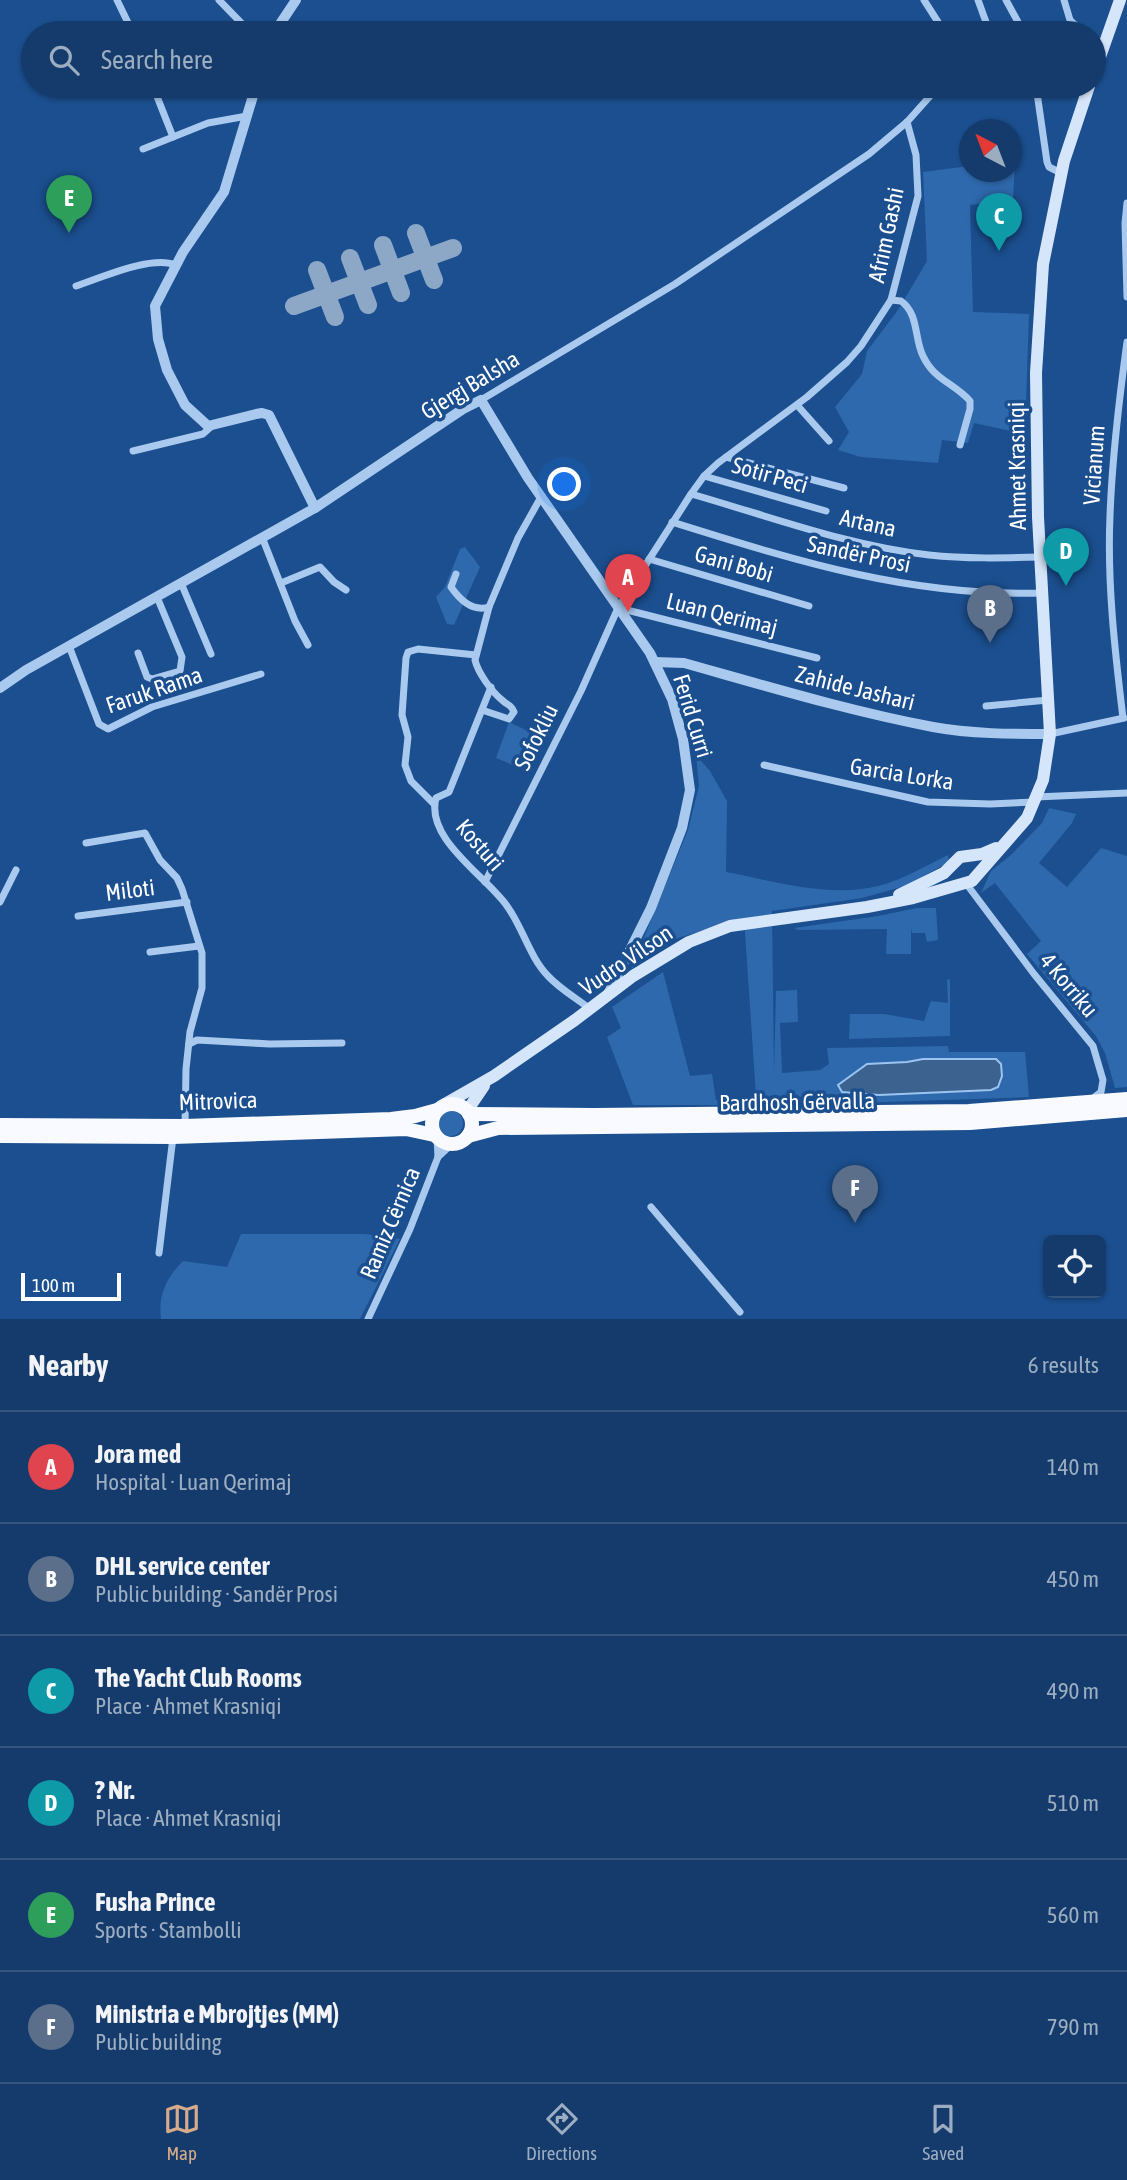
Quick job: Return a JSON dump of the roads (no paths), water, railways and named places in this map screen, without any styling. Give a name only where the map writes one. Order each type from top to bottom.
[{"type":"highway","name":"Bardhosh Gërvalla","points":[[468,1112],[594,1115],[969,1111],[1127,1099]]},
{"type":"highway","points":[[457,1104],[468,1112],[472,1125],[463,1141],[451,1144],[435,1136],[431,1122],[441,1107],[457,1104]]},
{"type":"highway","name":"Mitrovica","points":[[0,1125],[186,1126],[407,1118],[441,1107]]},
{"type":"highway","name":"Bardhosh Gërvalla","points":[[468,1136],[498,1128],[970,1123],[1127,1111]]},
{"type":"highway","name":"Mitrovica","points":[[0,1136],[173,1137],[407,1129],[435,1136]]},
{"type":"main road","points":[[1106,29],[1120,0]]},
{"type":"main road","name":"Ahmet Krasniqi","points":[[971,877],[1022,826],[1047,764],[1050,734],[1038,517],[1038,324],[1045,250],[1061,173],[1085,98]]},
{"type":"main road","points":[[973,856],[978,862],[971,877],[954,873],[954,864],[964,855],[973,856],[989,851],[1008,841]]},
{"type":"main road","name":"Vudro Vilson","points":[[880,904],[935,879],[954,864]]},
{"type":"main road","name":"Vudro Vilson","points":[[494,1076],[671,951],[709,933],[750,922],[880,904],[930,893],[971,877]]},
{"type":"main road","points":[[441,1107],[494,1076]]},
{"type":"main road","points":[[468,1112],[478,1092],[494,1076]]},
{"type":"street","points":[[117,0],[127,21]]},
{"type":"street","points":[[219,0],[239,21]]},
{"type":"street","points":[[282,21],[296,0]]},
{"type":"street","points":[[924,0],[937,21]]},
{"type":"street","points":[[978,0],[986,21]]},
{"type":"street","points":[[1006,0],[1017,21]]},
{"type":"street","points":[[1064,0],[1071,21]]},
{"type":"street","points":[[161,98],[173,137]]},
{"type":"street","points":[[212,426],[205,424],[185,405],[167,370],[160,347],[155,306],[175,265],[224,192],[252,98]]},
{"type":"street","name":"Gjergj Balsha","points":[[0,688],[26,670],[315,508],[463,409],[685,277],[869,154],[907,122],[928,98]]},
{"type":"street","points":[[1038,98],[1047,162],[1049,167],[1061,173]]},
{"type":"street","points":[[143,149],[218,120],[247,116]]},
{"type":"street","name":"Afrim Gashi","points":[[907,122],[916,155],[918,196],[891,300],[901,301],[908,307],[919,348],[931,370],[940,380],[970,401],[971,409],[960,445]]},
{"type":"street","points":[[1127,203],[1127,297]]},
{"type":"street","points":[[76,286],[138,267],[165,262],[175,265]]},
{"type":"street","name":"Sofokliu","points":[[485,882],[581,691],[618,608],[691,494],[705,476],[726,457],[797,405],[855,355],[891,300]]},
{"type":"street","name":"Vicianum","points":[[1125,718],[1113,622],[1110,525],[1117,409],[1127,342]]},
{"type":"street","name":"Ferid Curri","points":[[481,400],[541,497],[655,662],[672,699],[683,739],[690,779],[689,800],[682,828],[664,878],[622,970],[607,996]]},
{"type":"street","points":[[797,405],[829,441]]},
{"type":"street","points":[[133,451],[203,434],[212,426],[256,414],[269,415],[315,508]]},
{"type":"street","points":[[726,457],[845,488]]},
{"type":"street","name":"Sotir Peci","points":[[705,476],[826,511]]},
{"type":"street","name":"Artana","points":[[691,494],[821,532],[907,552],[983,558],[1041,557]]},
{"type":"street","points":[[482,710],[509,719],[514,712],[511,705],[503,702],[476,666],[476,655],[489,607],[518,538],[541,497]]},
{"type":"street","name":"Sandër Prosi","points":[[672,522],[836,571],[887,582],[975,593],[1043,593]]},
{"type":"street","points":[[262,537],[295,621],[308,645]]},
{"type":"street","name":"Gani Bobi","points":[[649,559],[809,606]]},
{"type":"street","points":[[281,583],[320,567],[346,590]]},
{"type":"street","points":[[456,575],[451,587],[464,602],[478,608],[489,607]]},
{"type":"street","points":[[181,583],[211,654]]},
{"type":"street","points":[[138,653],[147,677],[152,679],[180,671],[182,657],[157,597]]},
{"type":"street","name":"Luan Qerimaj","points":[[618,608],[817,658]]},
{"type":"street","name":"Faruk Rama","points":[[69,646],[99,724],[108,729],[152,707],[261,674]]},
{"type":"street","points":[[434,804],[411,781],[405,765],[408,737],[402,715],[406,658],[408,652],[418,649],[476,655]]},
{"type":"street","name":"Zahide Jashari","points":[[655,662],[684,663],[860,711],[935,727],[1008,734],[1050,734]]},
{"type":"street","name":"Kosturi","points":[[491,687],[449,792],[436,799],[433,813],[457,854],[508,906],[543,971],[590,1009]]},
{"type":"street","points":[[986,706],[1048,700]]},
{"type":"street","points":[[1050,734],[1125,718]]},
{"type":"street","name":"Garcia Lorka","points":[[764,765],[928,802],[990,804],[1127,793]]},
{"type":"street","points":[[86,843],[145,833],[160,860],[177,878],[187,902],[199,946],[203,976],[189,1044],[186,1126]]},
{"type":"street","points":[[0,902],[16,870]]},
{"type":"street","points":[[971,877],[975,895]]},
{"type":"street","name":"4 Korriku","points":[[971,877],[975,895],[1034,974],[1089,1039],[1096,1052],[1104,1080]]},
{"type":"street","name":"Miloti","points":[[78,916],[187,902]]},
{"type":"street","points":[[150,953],[199,946]]},
{"type":"street","points":[[189,1044],[197,1040],[270,1044],[342,1043]]},
{"type":"street","points":[[1104,1080],[1109,1090],[1127,1099]]},
{"type":"street","points":[[1087,1104],[1101,1091],[1104,1080]]},
{"type":"street","points":[[435,1136],[438,1157]]},
{"type":"street","points":[[159,1253],[173,1137]]},
{"type":"street","name":"Ramiz Cërnica","points":[[368,1319],[410,1229],[438,1157],[451,1144]]},
{"type":"street","points":[[651,1207],[740,1312]]},
{"type":"place","name":"Fusha Prince","points":[[69,233]]},
{"type":"place","name":"The Yacht Club Rooms","points":[[999,251]]},
{"type":"place","name":"? Nr.","points":[[1066,586]]},
{"type":"place","name":"Jora med","points":[[628,612]]},
{"type":"place","name":"DHL service center","points":[[990,643]]},
{"type":"place","name":"Ministria e Mbrojtjes (MM)","points":[[855,1223]]}]
